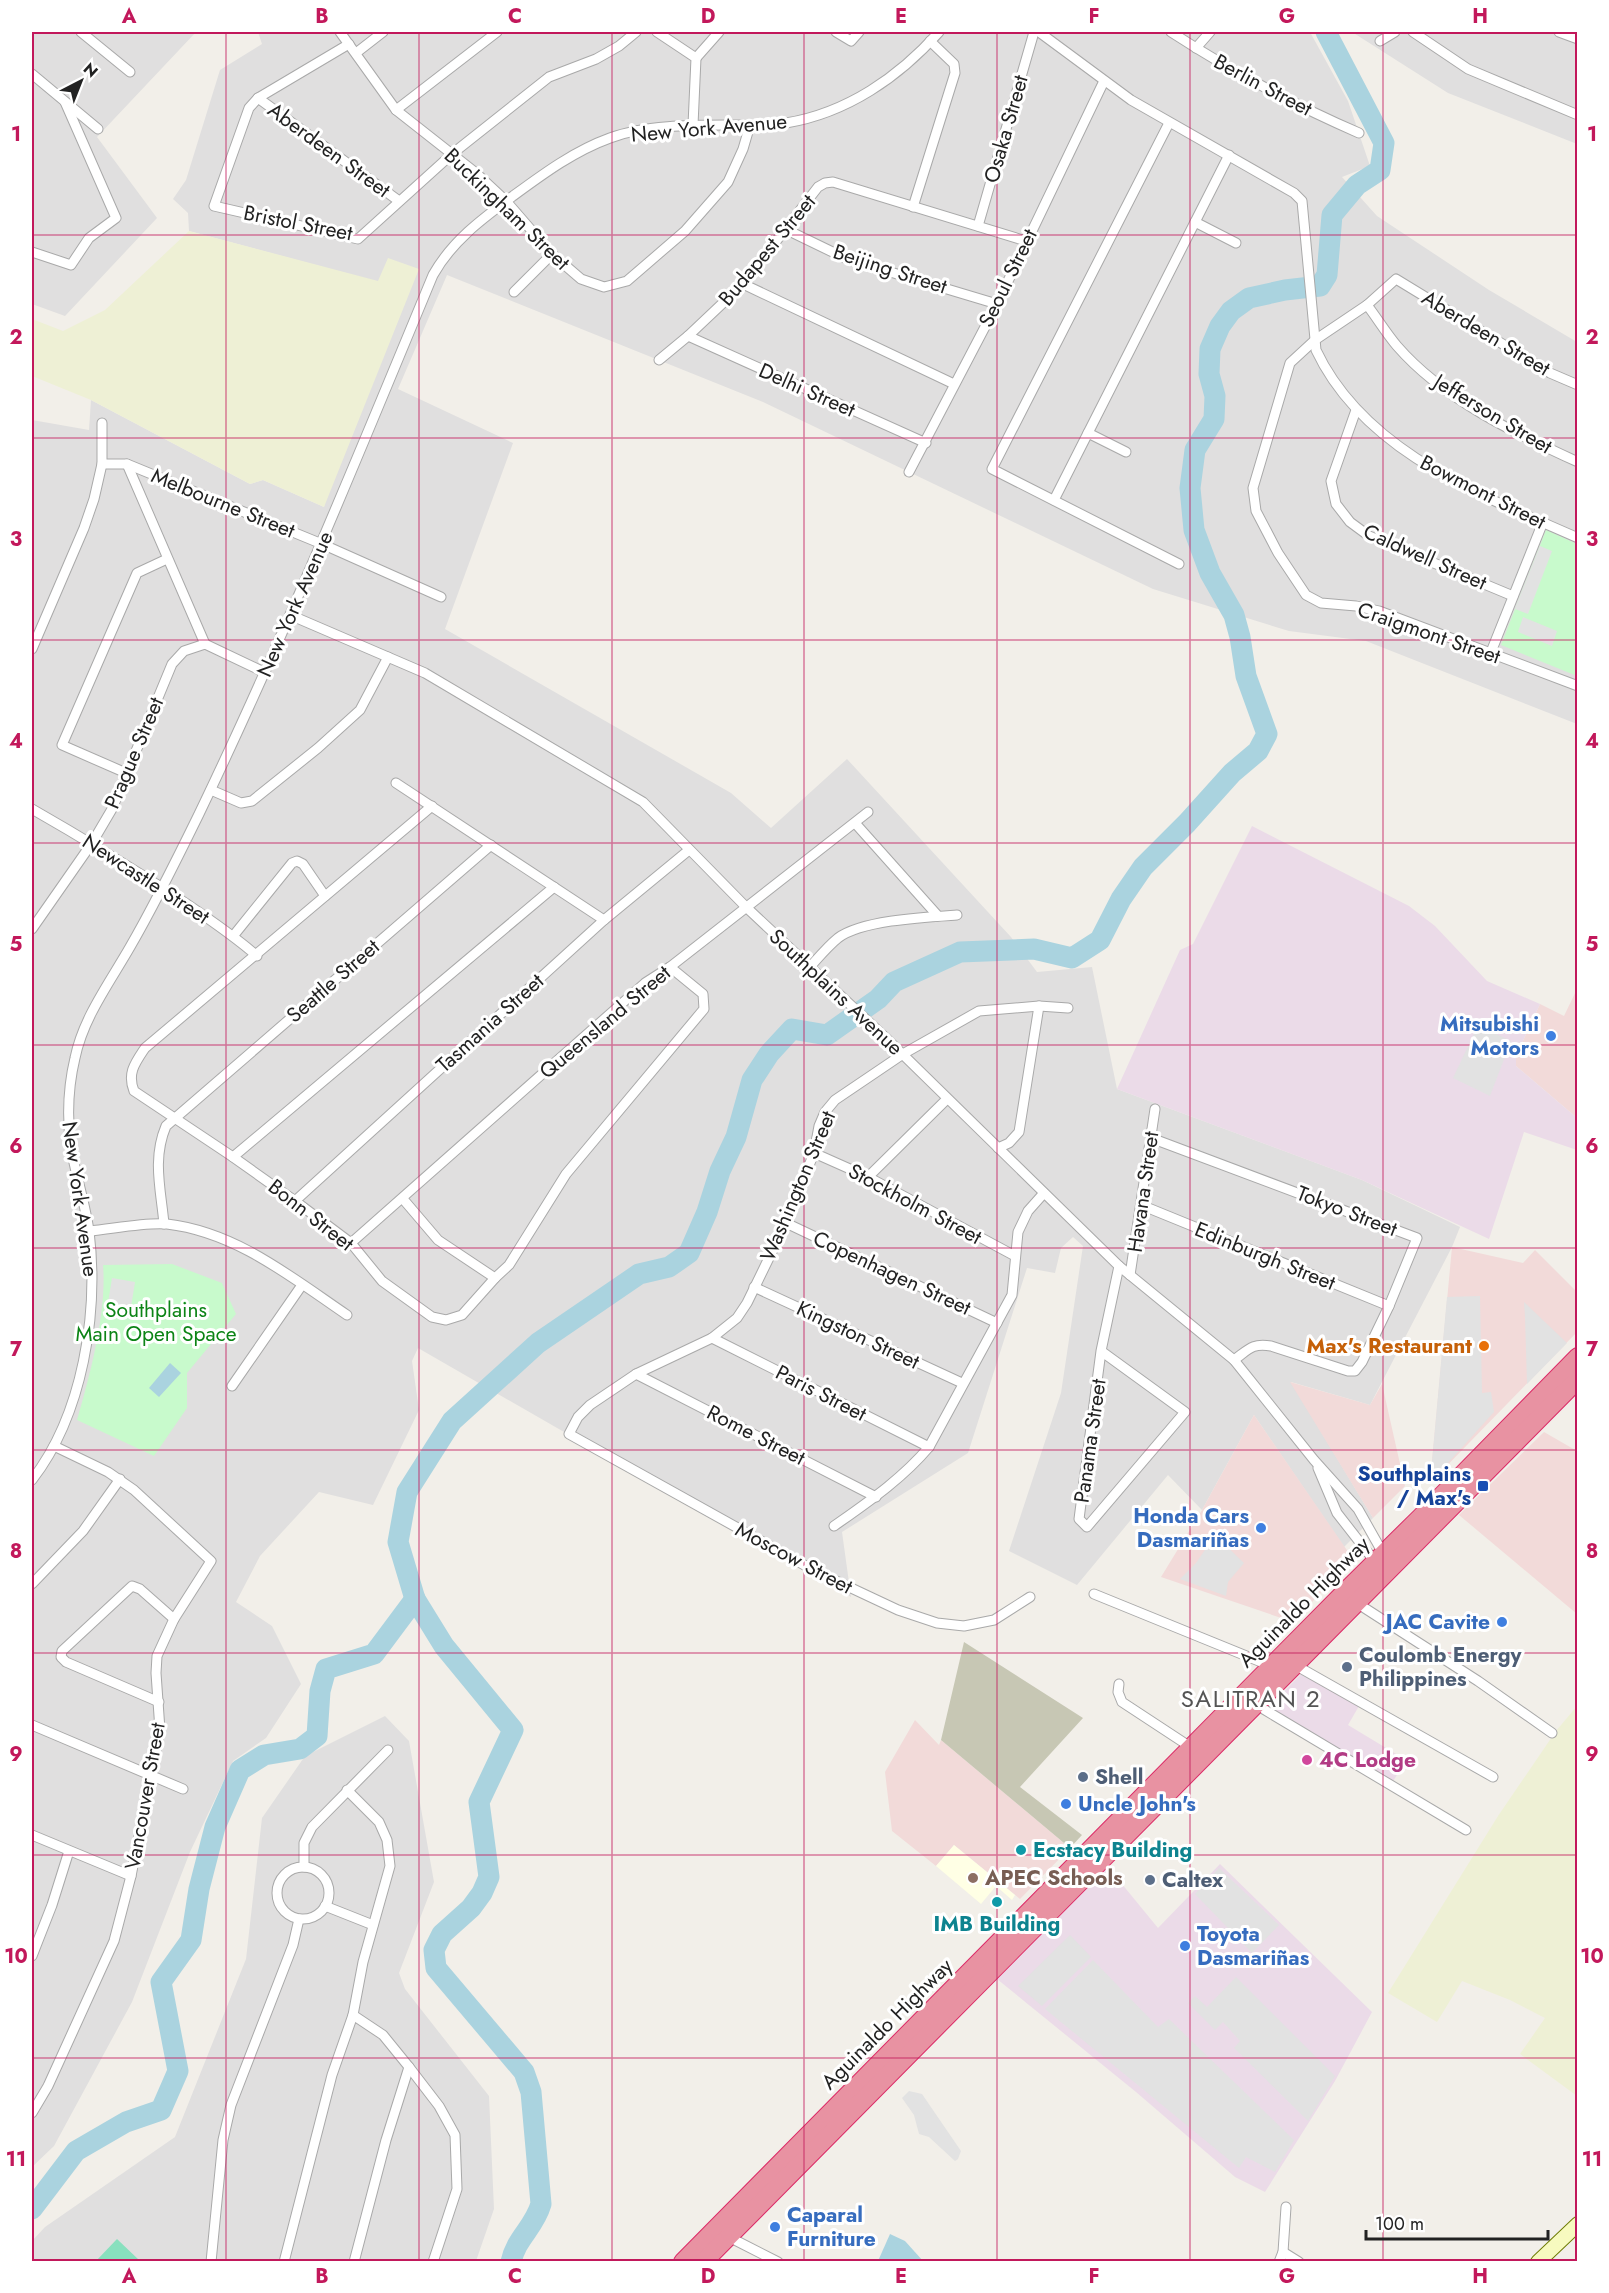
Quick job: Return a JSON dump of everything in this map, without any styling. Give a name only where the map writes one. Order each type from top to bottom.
[{"type":"highway","name":"Aguinaldo Highway","points":[[683,2262],[722,2232],[1295,1665],[1352,1595],[1578,1357]]},
{"type":"highway","name":"Aguinaldo Highway","points":[[1383,1562],[1578,1379]]},
{"type":"highway","name":"Aguinaldo Highway","points":[[703,2262],[722,2232],[1271,1666],[1352,1595]]},
{"type":"street","name":"Buckingham Street","points":[[339,32],[356,52],[396,110],[452,153],[506,201],[552,254],[581,279],[604,287],[627,281],[685,231],[728,182],[743,149],[750,125]]},
{"type":"street","points":[[356,52],[383,32]]},
{"type":"street","points":[[396,110],[497,32]]},
{"type":"street","name":"Bristol Street","points":[[258,98],[249,108],[214,206],[358,239],[452,153],[549,77],[596,59],[619,46],[636,32]]},
{"type":"street","points":[[657,32],[696,58]]},
{"type":"street","points":[[693,125],[696,58],[719,32]]},
{"type":"street","points":[[836,32],[851,41],[860,32]]},
{"type":"street","name":"New York Avenue","points":[[32,1480],[54,1446],[73,1400],[90,1319],[93,1280],[89,1231],[71,1148],[68,1121],[74,1058],[82,1031],[163,888],[266,673],[433,275],[445,254],[506,201],[579,151],[611,137],[639,131],[693,125],[785,123],[816,116],[844,105],[903,69],[939,32]]},
{"type":"street","name":"Osaka Street","points":[[978,226],[1034,32]]},
{"type":"street","name":"Bowmont Street","points":[[1039,32],[1131,99],[1169,123],[1294,193],[1302,201],[1316,350],[1325,370],[1356,410],[1416,459],[1453,481],[1578,538]]},
{"type":"street","name":"Berlin Street","points":[[1171,32],[1272,93],[1359,133]]},
{"type":"street","points":[[1196,48],[1210,32]]},
{"type":"street","points":[[1380,41],[1395,32]]},
{"type":"street","points":[[1413,32],[1468,69],[1578,115]]},
{"type":"street","points":[[1558,32],[1578,39]]},
{"type":"street","points":[[88,34],[130,72]]},
{"type":"street","points":[[913,207],[955,73],[954,64],[930,41]]},
{"type":"street","points":[[258,98],[349,44]]},
{"type":"street","points":[[32,74],[98,129]]},
{"type":"street","name":"Seoul Street","points":[[909,472],[997,304],[1104,81]]},
{"type":"street","name":"Aberdeen Street","points":[[258,98],[399,201]]},
{"type":"street","points":[[32,252],[71,265],[89,238],[116,218],[65,102]]},
{"type":"street","points":[[1169,123],[992,469],[1179,564]]},
{"type":"street","points":[[1054,501],[1229,155]]},
{"type":"street","name":"Budapest Street","points":[[658,360],[688,336],[743,284],[818,187],[825,183],[833,182],[1026,242]]},
{"type":"street","points":[[1195,222],[1236,243]]},
{"type":"street","name":"Beijing Street","points":[[785,229],[847,259],[997,304]]},
{"type":"street","points":[[514,292],[552,254]]},
{"type":"street","name":"Aberdeen Street","points":[[1396,279],[1550,373],[1578,385]]},
{"type":"street","name":"Craigmont Street","points":[[1396,279],[1367,305],[1315,340],[1290,363],[1253,488],[1256,511],[1278,553],[1306,595],[1321,603],[1356,606],[1379,612],[1578,686]]},
{"type":"street","points":[[743,284],[954,384]]},
{"type":"street","name":"Jefferson Street","points":[[1367,305],[1396,346],[1428,377],[1518,433],[1578,462]]},
{"type":"street","name":"Delhi Street","points":[[688,336],[926,443]]},
{"type":"street","name":"Caldwell Street","points":[[1356,410],[1331,481],[1336,504],[1350,522],[1369,536],[1513,596]]},
{"type":"street","points":[[32,649],[84,528],[94,499],[102,464],[102,423]]},
{"type":"street","points":[[1088,433],[1126,452]]},
{"type":"street","name":"Melbourne Street","points":[[102,464],[127,464],[322,544],[441,597]]},
{"type":"street","points":[[127,464],[205,644],[266,673]]},
{"type":"street","points":[[1491,652],[1543,522]]},
{"type":"street","points":[[126,773],[62,745],[137,573],[167,559]]},
{"type":"street","name":"Southplains Avenue","points":[[290,615],[425,673],[643,802],[746,907],[903,1054],[1119,1266],[1234,1360],[1314,1460],[1358,1509],[1383,1562]]},
{"type":"street","name":"Prague Street","points":[[32,928],[92,843],[112,809],[172,664],[184,651],[205,644]]},
{"type":"street","points":[[210,790],[241,803],[252,801],[318,748],[360,710],[388,657]]},
{"type":"street","points":[[396,783],[604,920]]},
{"type":"street","name":"Bonn Street","points":[[432,806],[257,956],[145,1048],[132,1067],[130,1082],[134,1091],[233,1157],[351,1243],[382,1281],[432,1317],[446,1320],[462,1315],[509,1265],[566,1174],[704,1009],[703,994],[670,967]]},
{"type":"street","name":"Newcastle Street","points":[[32,808],[163,888],[234,935],[257,956]]},
{"type":"street","name":"Queensland Street","points":[[351,1243],[645,983],[670,967],[868,812]]},
{"type":"street","points":[[855,823],[938,916]]},
{"type":"street","name":"Seattle Street","points":[[164,1224],[157,1155],[159,1142],[166,1126],[491,845]]},
{"type":"street","name":"Tasmania Street","points":[[295,1201],[604,920],[689,850]]},
{"type":"street","points":[[234,935],[292,863],[297,861],[303,864],[326,896]]},
{"type":"street","points":[[233,1157],[554,886]]},
{"type":"street","points":[[809,968],[839,937],[855,929],[873,924],[957,915]]},
{"type":"street","points":[[998,1148],[1009,1143],[1019,1132],[1039,1006]]},
{"type":"street","name":"Washington Street","points":[[570,1434],[578,1417],[590,1405],[636,1374],[712,1338],[737,1318],[786,1223],[814,1153],[819,1126],[834,1100],[903,1054],[979,1011],[1039,1006],[1068,1008]]},
{"type":"street","points":[[868,1177],[947,1098]]},
{"type":"street","name":"Havana Street","points":[[1131,1275],[1155,1109]]},
{"type":"street","name":"Tokyo Street","points":[[1151,1138],[1417,1238],[1389,1306],[1355,1371],[1348,1371],[1262,1344],[1253,1346],[1234,1360]]},
{"type":"street","name":"Stockholm Street","points":[[814,1153],[868,1177],[1015,1256]]},
{"type":"street","points":[[834,1526],[876,1497],[911,1468],[929,1447],[1012,1295],[1018,1232],[1022,1220],[1044,1193]]},
{"type":"street","points":[[403,1199],[438,1240],[495,1278]]},
{"type":"street","name":"Edinburgh Street","points":[[1141,1205],[1389,1306]]},
{"type":"street","name":"Copenhagen Street","points":[[786,1223],[997,1323]]},
{"type":"street","points":[[89,1231],[164,1224],[194,1229],[224,1238],[241,1246],[347,1315]]},
{"type":"street","points":[[1101,1351],[1119,1266]]},
{"type":"street","points":[[232,1386],[302,1285]]},
{"type":"street","name":"Kingston Street","points":[[754,1287],[963,1383]]},
{"type":"street","name":"Paris Street","points":[[712,1338],[929,1447]]},
{"type":"street","name":"Panama Street","points":[[1101,1351],[1185,1412],[1087,1527],[1079,1519],[1101,1351]]},
{"type":"street","name":"Rome Street","points":[[636,1374],[876,1497]]},
{"type":"street","name":"Moscow Street","points":[[570,1434],[814,1571],[898,1610],[937,1623],[964,1626],[994,1620],[1029,1598]]},
{"type":"street","name":"Vancouver Street","points":[[32,2113],[48,2085],[114,1941],[131,1876],[160,1730],[157,1656],[174,1619],[211,1561],[120,1479],[54,1446]]},
{"type":"street","name":"Southplains Avenue","points":[[1314,1460],[1337,1513],[1383,1562]]},
{"type":"street","points":[[32,1584],[83,1531],[120,1479]]},
{"type":"street","points":[[159,1702],[66,1662],[61,1657],[62,1652],[132,1586],[140,1589],[174,1619]]},
{"type":"street","points":[[1094,1594],[1271,1666]]},
{"type":"street","points":[[1352,1595],[1363,1607],[1478,1681],[1552,1733]]},
{"type":"street","points":[[1295,1665],[1492,1777]]},
{"type":"street","points":[[1119,1684],[1118,1692],[1122,1702],[1192,1748]]},
{"type":"street","points":[[1257,1702],[1265,1710],[1466,1830]]},
{"type":"street","points":[[32,1725],[183,1789]]},
{"type":"street","points":[[304,1867],[304,1843],[312,1827],[388,1750]]},
{"type":"street","points":[[284,2262],[332,2075],[353,2015],[363,1962],[390,1866],[387,1840],[379,1822],[347,1790]]},
{"type":"street","points":[[32,1835],[131,1876]]},
{"type":"street","points":[[32,1956],[52,1905],[69,1851]]},
{"type":"street","points":[[304,1867],[319,1873],[328,1888],[326,1906],[318,1915],[308,1919],[299,1919],[287,1914],[282,1909],[277,1894],[281,1879],[287,1872],[304,1867]]},
{"type":"street","points":[[326,1906],[373,1925]]},
{"type":"street","points":[[211,2262],[223,2140],[231,2105],[293,1945],[299,1919]]},
{"type":"street","points":[[353,2015],[383,2035],[439,2106],[455,2134],[457,2188],[433,2262]]},
{"type":"street","points":[[354,2262],[386,2140],[409,2067]]},
{"type":"street","points":[[1286,2207],[1281,2257],[1299,2262]]},
{"type":"street","points":[[1538,2262],[1578,2224]]},
{"type":"street","points":[[722,2232],[778,2262]]},
{"type":"shaded area","points":[[32,32],[196,32],[97,137],[157,218],[65,316],[32,304]]},
{"type":"shaded area","points":[[258,32],[1310,32],[1348,101],[1370,166],[1342,177],[1377,216],[1489,290],[1577,342],[1577,724],[1366,641],[1289,631],[1153,589],[763,402],[447,275],[398,389],[513,443],[445,629],[731,793],[771,828],[847,759],[1011,937],[1037,972],[1092,967],[1117,1089],[1362,1180],[1460,1227],[1452,1247],[1370,1405],[1291,1382],[1373,1518],[1344,1547],[1254,1415],[1202,1510],[1168,1475],[1077,1585],[1009,1551],[1061,1393],[1083,1246],[1073,1237],[1061,1248],[1055,1273],[1027,1268],[968,1453],[842,1532],[851,1597],[418,1348],[412,1361],[419,1410],[373,1505],[319,1492],[260,1556],[236,1602],[272,1626],[301,1684],[266,1738],[233,1761],[190,1852],[132,2002],[54,2146],[32,2167],[32,420],[89,430],[91,400],[250,484],[263,480],[324,507],[378,282],[189,231],[188,213],[173,199],[186,180],[220,70],[262,44]]},
{"type":"shaded area","points":[[1352,32],[1577,32],[1577,144],[1448,93]]},
{"type":"shaded area","points":[[189,231],[378,281],[388,258],[419,269],[324,507],[263,480],[250,484],[91,400],[32,376],[32,319],[63,331],[105,310]]},
{"type":"shaded area","points":[[1540,546],[1552,551],[1528,614],[1515,609]]},
{"type":"shaded area","points":[[1523,617],[1557,631],[1552,646],[1518,632]]},
{"type":"shaded area","name":"Mitsubishi Motors","points":[[1252,826],[1409,906],[1435,926],[1487,981],[1540,1004],[1516,1056],[1516,1066],[1577,1118],[1577,1150],[1524,1132],[1489,1239],[1362,1180],[1117,1089],[1180,950],[1193,944]]},
{"type":"shaded area","name":"Mitsubishi Motors","points":[[1577,989],[1577,1118],[1516,1066],[1516,1056],[1540,1004],[1564,1016]]},
{"type":"shaded area","points":[[1478,1025],[1511,1041],[1490,1096],[1453,1078]]},
{"type":"shaded area","name":"Max's Restaurant","points":[[1452,1247],[1523,1263],[1535,1250],[1577,1292],[1577,1332],[1430,1483]]},
{"type":"shaded area","points":[[112,1278],[135,1282],[131,1307],[108,1303]]},
{"type":"shaded area","points":[[1480,1296],[1482,1393],[1491,1392],[1494,1412],[1430,1483],[1447,1297]]},
{"type":"shaded area","points":[[1524,1302],[1567,1343],[1527,1384],[1525,1317]]},
{"type":"shaded area","points":[[1290,1382],[1370,1405],[1382,1384],[1405,1486],[1373,1518]]},
{"type":"shaded area","name":"Honda Cars Dasmariñas","points":[[1254,1415],[1353,1559],[1293,1622],[1161,1577],[1202,1510]]},
{"type":"shaded area","points":[[1544,1432],[1577,1451],[1577,1614],[1459,1515]]},
{"type":"shaded area","points":[[1215,1535],[1244,1563],[1228,1582],[1226,1596],[1180,1579],[1196,1563]]},
{"type":"shaded area","points":[[964,1642],[1083,1718],[1020,1787],[1082,1835],[1070,1848],[941,1740]]},
{"type":"shaded area","points":[[1301,1674],[1359,1706],[1348,1725],[1406,1760],[1392,1783],[1267,1709]]},
{"type":"shaded area","points":[[1577,1706],[1577,2096],[1520,2054],[1545,2018],[1510,2000],[1462,1981],[1437,2022],[1388,1993],[1498,1816],[1556,1731]]},
{"type":"shaded area","points":[[385,1716],[409,1741],[434,1882],[399,1973],[405,1989],[489,2096],[494,2209],[476,2261],[32,2262],[32,2241],[45,2227],[175,2137],[246,1959],[262,1818],[305,1756]]},
{"type":"shaded area","points":[[915,1720],[939,1745],[941,1740],[1070,1848],[1020,1899],[954,1845],[936,1866],[892,1831],[885,1772]]},
{"type":"shaded area","name":"APEC Schools","points":[[954,1845],[1015,1895],[1012,1900],[996,1886],[981,1904],[936,1866]]},
{"type":"shaded area","name":"Toyota Dasmariñas","points":[[1220,1864],[1372,2012],[1335,2081],[1265,2192],[1235,2177],[1136,2092],[997,1979],[1108,1867],[1158,1928]]},
{"type":"shaded area","points":[[1219,1868],[1279,1925],[1252,1953],[1195,1894]]},
{"type":"shaded area","points":[[1070,1935],[1091,1957],[1042,2006],[1018,1986]]},
{"type":"shaded area","points":[[1093,1960],[1158,2027],[1169,2019],[1294,2140],[1275,2172],[1246,2157],[1239,2168],[1045,2009]]},
{"type":"shaded area","points":[[1236,1977],[1335,2076],[1308,2121],[1234,2048],[1240,2041],[1223,2022],[1215,2030],[1188,2003],[1195,1996],[1207,2007]]},
{"type":"shaded area","points":[[909,2091],[922,2094],[961,2151],[958,2159],[955,2161],[929,2137],[919,2134],[914,2115],[902,2098]]},
{"type":"green space","points":[[1546,530],[1577,544],[1577,676],[1501,645]]},
{"type":"green space","name":"Southplains Main Open Space","points":[[172,1264],[222,1283],[236,1314],[187,1373],[187,1408],[154,1456],[77,1420],[100,1323],[104,1283],[103,1265]]},
{"type":"green space","points":[[117,2239],[140,2261],[96,2261]]},
{"type":"water","points":[[170,1363],[181,1373],[159,1397],[149,1388]]},
{"type":"water","points":[[890,2234],[905,2241],[923,2261],[878,2261]]},
{"type":"waterway","points":[[511,2262],[517,2246],[534,2220],[541,2204],[531,2092],[524,2072],[436,1968],[434,1950],[442,1934],[471,1908],[482,1893],[489,1877],[479,1802],[513,1730],[444,1646],[415,1599],[398,1542],[407,1492],[452,1421],[538,1343],[639,1274],[669,1267],[689,1253],[707,1212],[720,1171],[736,1137],[752,1080],[769,1054],[792,1029],[827,1035],[878,999],[894,982],[960,952],[1034,949],[1072,958],[1100,940],[1121,899],[1143,867],[1232,773],[1258,751],[1267,734],[1246,676],[1234,615],[1210,573],[1194,530],[1190,488],[1195,450],[1214,419],[1215,396],[1209,374],[1210,349],[1220,326],[1231,311],[1249,298],[1285,290],[1320,286],[1327,275],[1332,215],[1357,185],[1380,170],[1384,143],[1326,32]]},
{"type":"waterway","points":[[32,2209],[76,2151],[126,2122],[161,2110],[178,2071],[161,1982],[191,1940],[199,1889],[215,1827],[240,1770],[264,1755],[300,1749],[317,1736],[320,1691],[326,1669],[374,1654],[415,1599]]},
{"type":"place","name":"Mitsubishi Motors","points":[[1551,1036]]},
{"type":"place","name":"Max's Restaurant","points":[[1484,1346]]},
{"type":"place","name":"Southplains / Max's","points":[[1483,1486]]},
{"type":"place","name":"Honda Cars Dasmariñas","points":[[1261,1528]]},
{"type":"place","name":"JAC Cavite","points":[[1502,1622]]},
{"type":"place","name":"Coulomb Energy Philippines","points":[[1347,1667]]},
{"type":"place","name":"4C Lodge","points":[[1307,1760]]},
{"type":"place","name":"Shell","points":[[1083,1777]]},
{"type":"place","name":"Uncle John's","points":[[1066,1804]]},
{"type":"place","name":"Ecstacy Building","points":[[1021,1850]]},
{"type":"place","name":"APEC Schools","points":[[973,1878]]},
{"type":"place","name":"Caltex","points":[[1150,1880]]},
{"type":"place","name":"IMB Building","points":[[997,1902]]},
{"type":"place","name":"Toyota Dasmariñas","points":[[1185,1946]]},
{"type":"place","name":"Caparal Furniture","points":[[775,2227]]},
{"type":"district","name":"SALITRAN 2","points":[[1251,1698]]}]
